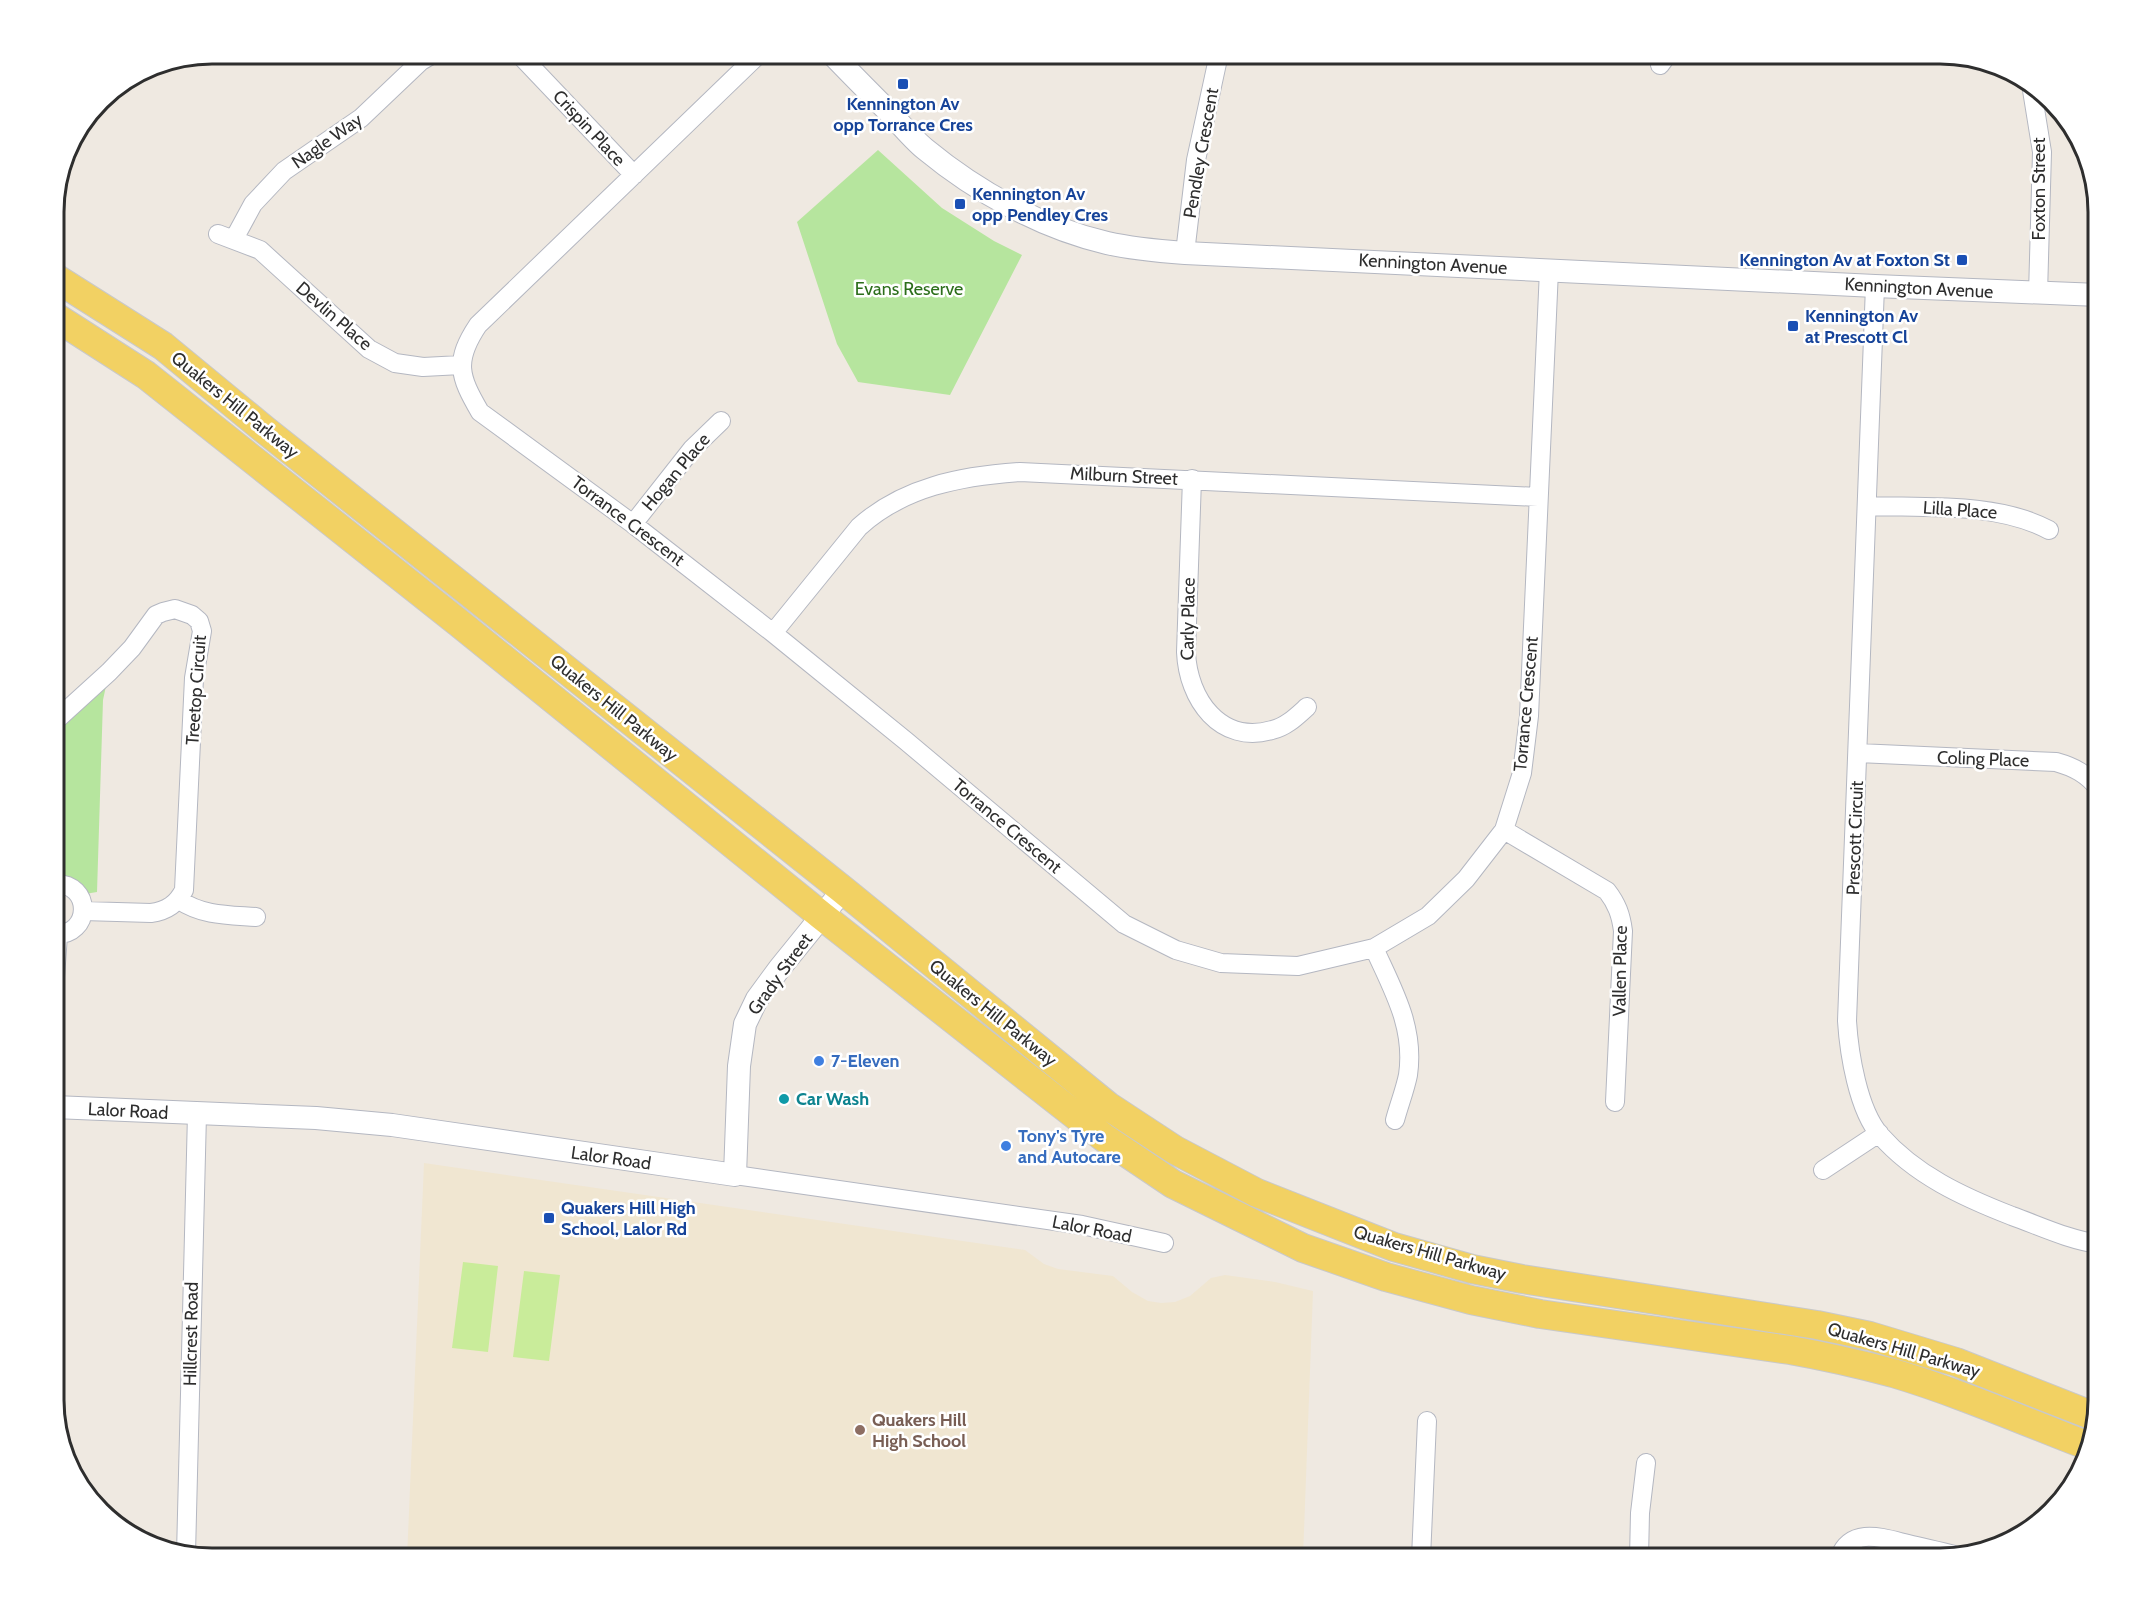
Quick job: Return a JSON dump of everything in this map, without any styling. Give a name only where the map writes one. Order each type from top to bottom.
[{"type":"main road","name":"Quakers Hill Parkway","points":[[65,284],[163,346],[265,430],[843,890],[1108,1106],[1175,1150],[1257,1193],[1394,1247],[1472,1269],[1570,1287],[1817,1325],[1870,1336],[1956,1362],[2087,1414]]},
{"type":"main road","name":"Quakers Hill Parkway","points":[[65,323],[146,375],[459,623],[822,916],[1103,1137],[1173,1184],[1303,1248],[1386,1277],[1540,1314],[1790,1350],[1839,1360],[1944,1390],[2082,1443]]},
{"type":"street","name":"Nagle Way","points":[[226,237],[284,171],[361,118],[418,64]]},
{"type":"street","name":"Crispin Place","points":[[528,64],[634,176]]},
{"type":"street","points":[[461,365],[466,344],[478,326],[749,64]]},
{"type":"street","name":"Kennington Avenue","points":[[842,64],[923,148],[962,177],[996,198],[1068,231],[1106,243],[1147,251],[2088,295]]},
{"type":"street","name":"Pendley Crescent","points":[[1185,253],[1196,160],[1217,64]]},
{"type":"street","name":"Foxton Street","points":[[2033,98],[2042,152],[2038,294]]},
{"type":"street","name":"Devlin Place","points":[[226,237],[261,250],[369,349],[395,363],[423,367],[461,365]]},
{"type":"street","name":"Torrance Crescent","points":[[461,365],[467,390],[480,412],[633,524],[772,633],[906,741],[1124,924],[1176,950],[1221,963],[1298,966],[1374,948],[1428,916],[1466,879],[1504,830],[1522,773],[1529,716],[1549,270]]},
{"type":"street","name":"Prescott Circuit","points":[[1875,286],[1847,1021],[1848,1045],[1866,1109],[1879,1133],[1929,1176],[1968,1199],[2072,1238],[2088,1242]]},
{"type":"street","name":"Hogan Place","points":[[633,524],[693,449],[721,421]]},
{"type":"street","name":"Milburn Street","points":[[772,633],[859,527],[876,512],[916,490],[987,475],[1020,472],[1538,497]]},
{"type":"street","name":"Carly Place","points":[[1192,479],[1186,652],[1187,668],[1196,696],[1204,709],[1217,721],[1230,728],[1245,731],[1272,730],[1285,725],[1307,707]]},
{"type":"street","name":"Lilla Place","points":[[1867,506],[1983,510],[2014,514],[2049,530]]},
{"type":"street","name":"Treetop Circuit","points":[[65,706],[110,672],[132,648],[156,615],[175,609],[192,615],[199,621],[202,631],[194,678],[186,883],[179,900]]},
{"type":"street","name":"Coling Place","points":[[1858,753],[2056,762],[2071,766],[2088,778]]},
{"type":"street","name":"Vallen Place","points":[[1504,830],[1607,891],[1616,903],[1623,931],[1615,1102]]},
{"type":"street","points":[[65,885],[79,895],[83,911],[82,918],[72,930],[65,932]]},
{"type":"street","name":"Grady Street","points":[[735,1175],[739,1066],[745,1024],[757,999],[843,890]]},
{"type":"street","points":[[83,911],[151,913],[161,911],[179,900],[192,909],[206,913],[256,917]]},
{"type":"street","points":[[1374,948],[1402,1010],[1410,1038],[1408,1076],[1395,1120]]},
{"type":"street","name":"Lalor Road","points":[[65,1108],[316,1118],[392,1125],[1082,1225],[1164,1244]]},
{"type":"street","name":"Hillcrest Road","points":[[186,1545],[197,1114]]},
{"type":"street","points":[[1823,1170],[1879,1133]]},
{"type":"street","points":[[1421,1548],[1427,1421]]},
{"type":"street","points":[[1639,1548],[1640,1513],[1646,1462]]},
{"type":"street","points":[[1843,1548],[1856,1539],[1872,1536],[1924,1548]]},
{"type":"shaded area","name":"Quakers Hill High School","points":[[424,1163],[1025,1250],[1044,1264],[1058,1269],[1113,1276],[1132,1292],[1148,1301],[1161,1303],[1175,1302],[1190,1296],[1211,1278],[1225,1275],[1275,1282],[1313,1291],[1303,1548],[407,1548]]},
{"type":"green space","name":"Evans Reserve","points":[[878,150],[942,208],[994,241],[1022,255],[950,395],[858,382],[837,344],[797,222]]},
{"type":"green space","points":[[109,672],[103,700],[97,892],[79,895],[65,889],[65,712]]},
{"type":"green space","points":[[463,1262],[498,1266],[488,1352],[452,1348]]},
{"type":"green space","points":[[524,1271],[560,1275],[549,1361],[513,1357]]},
{"type":"place","name":"Kennington Av opp Torrance Cres","points":[[903,84]]},
{"type":"place","name":"Kennington Av opp Pendley Cres","points":[[960,204]]},
{"type":"place","name":"Kennington Av at Foxton St","points":[[1962,260]]},
{"type":"place","name":"Kennington Av at Prescott Cl","points":[[1793,326]]},
{"type":"place","name":"7-Eleven","points":[[819,1061]]},
{"type":"place","name":"Car Wash","points":[[784,1099]]},
{"type":"place","name":"Tony's Tyre and Autocare","points":[[1006,1146]]},
{"type":"place","name":"Quakers Hill High School, Lalor Rd","points":[[549,1218]]},
{"type":"place","name":"Quakers Hill High School","points":[[860,1430]]}]
